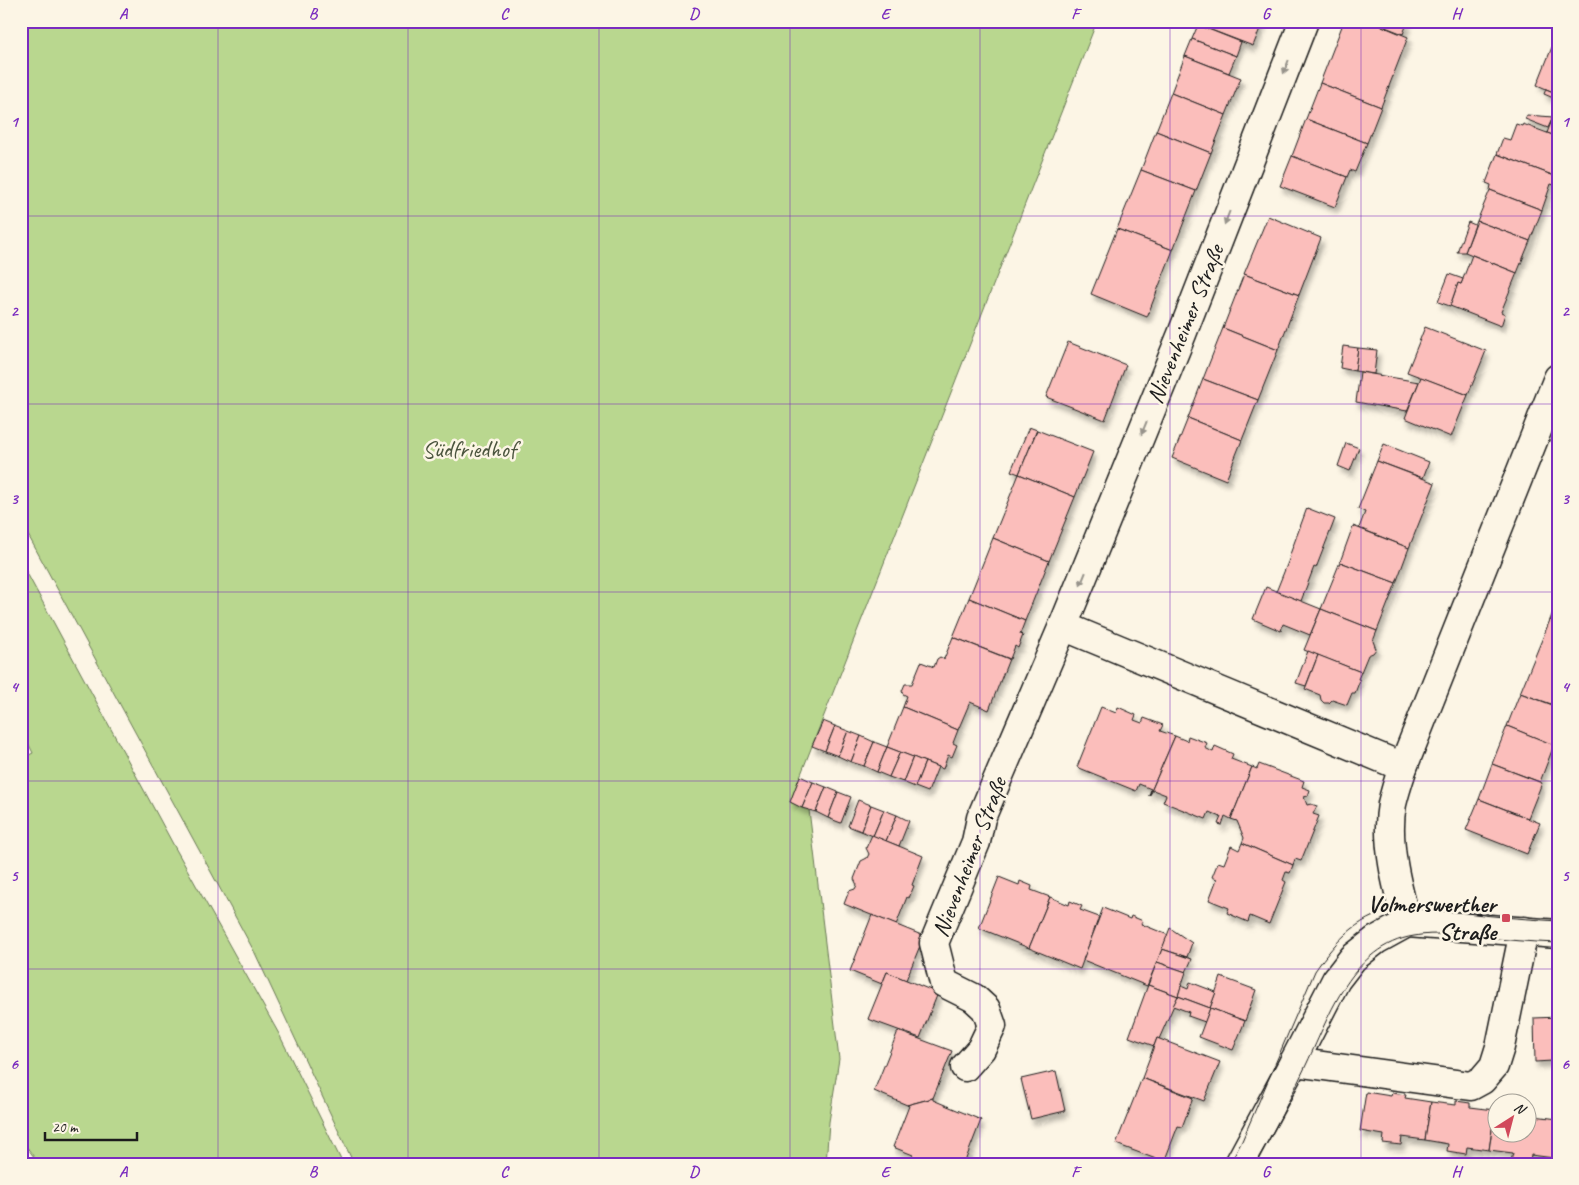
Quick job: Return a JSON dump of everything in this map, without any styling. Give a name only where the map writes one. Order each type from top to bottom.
[{"type":"street","name":"Nievenheimer Straße","points":[[966,1067],[981,1049],[992,1026],[986,1008],[974,998],[944,984],[934,944],[976,842],[981,818],[1063,626],[1182,334],[1304,21]]},
{"type":"street","points":[[1407,923],[1398,890],[1391,839],[1392,805],[1403,766],[1558,378]]},
{"type":"street","points":[[1063,626],[1403,766]]},
{"type":"street","points":[[1239,1164],[1336,980],[1353,958],[1376,940],[1407,923],[1558,934]]},
{"type":"street","points":[[1294,1062],[1470,1086],[1482,1080],[1494,1066],[1500,1047],[1524,931]]},
{"type":"green space","name":"Südfriedhof","points":[[21,21],[1097,21],[790,802],[809,810],[839,1059],[829,1122],[826,1164],[354,1164],[255,953],[21,522]]},
{"type":"green space","points":[[21,562],[173,844],[279,1034],[343,1164],[39,1164],[21,1139],[21,759],[33,753],[21,729]]},
{"type":"building","points":[[1194,21],[1263,21],[1253,46],[1193,23]]},
{"type":"building","points":[[1344,21],[1370,21],[1408,37],[1381,107],[1320,83]]},
{"type":"building","points":[[1370,21],[1408,21],[1403,34]]},
{"type":"building","points":[[1198,25],[1241,42],[1236,56],[1192,39]]},
{"type":"building","points":[[1192,39],[1236,56],[1229,73],[1185,56]]},
{"type":"building","points":[[1552,47],[1558,49],[1558,94],[1537,85]]},
{"type":"building","points":[[1185,56],[1241,78],[1226,115],[1171,93]]},
{"type":"building","points":[[1320,83],[1381,107],[1367,143],[1306,119]]},
{"type":"building","points":[[1546,89],[1558,94],[1558,100],[1544,94]]},
{"type":"building","points":[[1171,93],[1226,115],[1211,153],[1156,131]]},
{"type":"building","points":[[1527,115],[1553,117],[1548,128],[1525,119]]},
{"type":"building","points":[[1553,117],[1558,117],[1558,137],[1547,133]]},
{"type":"building","points":[[1306,119],[1367,143],[1355,172],[1350,170],[1347,177],[1292,156]]},
{"type":"building","points":[[1516,124],[1522,126],[1523,124],[1558,137],[1557,177],[1497,154],[1503,138],[1510,140]]},
{"type":"building","points":[[1156,131],[1211,153],[1196,191],[1141,170]]},
{"type":"building","points":[[1497,154],[1557,177],[1554,185],[1551,184],[1542,210],[1490,190],[1491,185],[1486,183]]},
{"type":"building","points":[[1292,156],[1347,177],[1335,207],[1280,186]]},
{"type":"building","points":[[1141,170],[1196,191],[1173,250],[1117,229]]},
{"type":"building","points":[[1490,190],[1542,210],[1530,241],[1477,221]]},
{"type":"building","points":[[1268,216],[1321,238],[1299,295],[1244,274]]},
{"type":"building","points":[[1477,221],[1530,241],[1517,273],[1465,252]]},
{"type":"building","points":[[1468,222],[1475,225],[1465,252],[1457,252]]},
{"type":"building","points":[[1117,229],[1173,250],[1147,317],[1091,294]]},
{"type":"building","points":[[1472,255],[1517,273],[1501,312],[1505,314],[1501,326],[1450,306],[1458,283],[1461,284]]},
{"type":"building","points":[[1244,274],[1299,295],[1278,350],[1223,328]]},
{"type":"building","points":[[1449,274],[1463,279],[1461,284],[1458,283],[1450,306],[1438,302]]},
{"type":"building","points":[[1425,327],[1486,351],[1468,395],[1407,372]]},
{"type":"building","points":[[1223,328],[1278,350],[1258,400],[1203,379]]},
{"type":"building","points":[[1068,342],[1126,365],[1105,420],[1046,397]]},
{"type":"building","points":[[1343,346],[1358,348],[1355,371],[1340,368]]},
{"type":"building","points":[[1358,348],[1377,350],[1374,374],[1355,371]]},
{"type":"building","points":[[1360,372],[1419,382],[1407,411],[1356,402]]},
{"type":"building","points":[[1421,377],[1468,395],[1451,437],[1405,418]]},
{"type":"building","points":[[1203,379],[1258,400],[1242,440],[1188,418]]},
{"type":"building","points":[[1188,418],[1242,440],[1226,480],[1172,458]]},
{"type":"building","points":[[1029,427],[1037,430],[1019,474],[1011,471]]},
{"type":"building","points":[[1037,430],[1093,452],[1075,497],[1019,474]]},
{"type":"building","points":[[1346,443],[1359,448],[1350,471],[1338,466]]},
{"type":"building","points":[[1384,444],[1429,462],[1423,478],[1377,461]]},
{"type":"building","points":[[1377,461],[1435,483],[1409,548],[1359,528],[1365,512],[1358,509]]},
{"type":"building","points":[[1019,474],[1075,497],[1049,561],[993,538]]},
{"type":"building","points":[[1307,508],[1335,519],[1301,601],[1276,592]]},
{"type":"building","points":[[1353,526],[1409,548],[1396,583],[1340,562]]},
{"type":"building","points":[[993,538],[1049,561],[1025,621],[969,598]]},
{"type":"building","points":[[1340,562],[1396,583],[1377,631],[1321,609]]},
{"type":"building","points":[[1266,587],[1321,609],[1310,635],[1283,624],[1281,631],[1253,619]]},
{"type":"building","points":[[969,598],[1025,621],[1020,634],[1023,635],[1018,648],[1015,646],[1010,659],[953,637]]},
{"type":"building","points":[[1558,599],[1558,623],[1550,620]]},
{"type":"building","points":[[1321,609],[1377,631],[1373,641],[1376,649],[1368,655],[1361,672],[1304,650]]},
{"type":"building","points":[[1550,620],[1558,623],[1558,693],[1554,705],[1520,693]]},
{"type":"building","points":[[953,637],[1009,659],[989,710],[970,702],[958,730],[903,707],[907,696],[902,691],[905,684],[912,684],[921,662],[934,667],[937,659],[940,657],[944,659]]},
{"type":"building","points":[[1308,651],[1318,655],[1306,686],[1296,683]]},
{"type":"building","points":[[1318,655],[1361,672],[1355,693],[1352,693],[1347,705],[1332,700],[1329,703],[1324,703],[1320,695],[1305,689]]},
{"type":"building","points":[[1520,693],[1558,707],[1558,747],[1507,726]]},
{"type":"building","points":[[1558,693],[1558,707],[1554,705]]},
{"type":"building","points":[[903,707],[958,730],[953,743],[957,745],[952,757],[948,755],[943,769],[887,747]]},
{"type":"building","points":[[1101,707],[1116,713],[1118,707],[1136,715],[1134,720],[1142,723],[1144,718],[1163,725],[1160,731],[1175,736],[1149,796],[1151,789],[1139,784],[1136,791],[1077,767]]},
{"type":"building","points":[[823,721],[835,726],[825,751],[812,746]]},
{"type":"building","points":[[835,726],[848,731],[838,756],[825,751]]},
{"type":"building","points":[[1507,726],[1554,745],[1540,782],[1492,764]]},
{"type":"building","points":[[848,731],[861,736],[851,762],[838,756]]},
{"type":"building","points":[[861,736],[874,742],[864,766],[851,762]]},
{"type":"building","points":[[1175,736],[1187,741],[1188,736],[1207,743],[1205,748],[1213,752],[1215,746],[1233,754],[1231,759],[1252,767],[1231,819],[1225,816],[1222,825],[1218,824],[1221,817],[1209,812],[1206,819],[1163,802],[1166,795],[1153,790],[1149,796]]},
{"type":"building","points":[[874,742],[887,747],[877,772],[864,766]]},
{"type":"building","points":[[887,747],[900,752],[889,777],[877,772]]},
{"type":"building","points":[[900,752],[913,757],[903,782],[889,777]]},
{"type":"building","points":[[913,757],[925,762],[915,787],[903,782]]},
{"type":"building","points":[[925,762],[938,767],[928,792],[915,787]]},
{"type":"building","points":[[1259,764],[1304,781],[1302,787],[1310,790],[1308,796],[1304,797],[1307,805],[1317,806],[1313,814],[1319,816],[1301,861],[1295,859],[1293,865],[1242,843],[1244,838],[1237,821],[1231,819],[1252,767],[1257,769]]},
{"type":"building","points":[[1492,764],[1542,783],[1528,818],[1479,799]]},
{"type":"building","points":[[800,776],[813,782],[802,808],[790,802]]},
{"type":"building","points":[[813,782],[826,787],[816,812],[802,808]]},
{"type":"building","points":[[826,787],[838,792],[828,818],[816,812]]},
{"type":"building","points":[[838,792],[851,797],[841,823],[828,818]]},
{"type":"building","points":[[1479,799],[1540,823],[1527,854],[1466,830]]},
{"type":"building","points":[[858,800],[871,805],[861,831],[848,826]]},
{"type":"building","points":[[871,805],[884,810],[873,836],[861,831]]},
{"type":"building","points":[[884,810],[897,815],[886,841],[873,836]]},
{"type":"building","points":[[897,815],[909,821],[899,846],[886,841]]},
{"type":"building","points":[[872,835],[923,856],[912,885],[914,886],[909,898],[907,897],[896,925],[844,904],[849,891],[855,889],[857,885],[854,879],[861,861],[867,858],[869,854],[866,848]]},
{"type":"building","points":[[1242,843],[1293,865],[1290,873],[1286,872],[1283,880],[1286,882],[1269,924],[1250,916],[1248,922],[1227,913],[1229,908],[1209,900],[1217,879],[1212,877],[1218,862],[1224,864],[1231,846],[1239,850]]},
{"type":"building","points":[[999,877],[1019,885],[1020,881],[1032,886],[1031,890],[1050,897],[1029,948],[979,928]]},
{"type":"building","points":[[1050,897],[1069,905],[1070,901],[1082,906],[1080,910],[1099,917],[1080,969],[1029,948]]},
{"type":"building","points":[[1103,908],[1130,919],[1131,916],[1143,921],[1141,924],[1168,935],[1147,986],[1083,960]]},
{"type":"building","points":[[872,915],[924,936],[906,980],[887,972],[882,984],[850,971]]},
{"type":"building","points":[[1170,928],[1192,943],[1187,957],[1162,949]]},
{"type":"building","points":[[1162,949],[1192,959],[1186,972],[1157,962]]},
{"type":"building","points":[[1157,962],[1186,972],[1178,996],[1148,985]]},
{"type":"building","points":[[887,972],[938,993],[920,1038],[868,1019]]},
{"type":"building","points":[[1221,977],[1256,990],[1245,1021],[1210,1008]]},
{"type":"building","points":[[1190,982],[1216,992],[1210,1008],[1178,996],[1181,986],[1188,989]]},
{"type":"building","points":[[1148,985],[1178,996],[1154,1046],[1129,1037]]},
{"type":"building","points":[[1178,996],[1210,1008],[1205,1022],[1188,1016],[1189,1012],[1173,1006]]},
{"type":"building","points":[[1210,1008],[1245,1021],[1233,1050],[1199,1037]]},
{"type":"building","points":[[1558,1017],[1558,1064],[1552,1064],[1552,1061],[1535,1062],[1534,1018]]},
{"type":"building","points":[[898,1031],[952,1051],[933,1098],[907,1105],[874,1091]]},
{"type":"building","points":[[1157,1038],[1220,1062],[1204,1101],[1142,1078]]},
{"type":"building","points":[[1056,1071],[1065,1111],[1031,1119],[1021,1079]]},
{"type":"building","points":[[1142,1078],[1193,1098],[1182,1127],[1178,1126],[1164,1162],[1116,1144]]},
{"type":"building","points":[[1366,1092],[1391,1096],[1392,1093],[1406,1095],[1405,1098],[1431,1102],[1425,1140],[1402,1137],[1401,1145],[1383,1143],[1384,1135],[1360,1131]]},
{"type":"building","points":[[933,1098],[933,1100],[981,1120],[964,1164],[912,1164],[913,1155],[893,1147],[909,1106],[907,1105]]},
{"type":"building","points":[[1456,1101],[1470,1103],[1470,1107],[1486,1109],[1486,1142],[1490,1142],[1489,1150],[1467,1147],[1466,1154],[1447,1151],[1448,1144],[1425,1140],[1431,1102],[1456,1105]]},
{"type":"building","points":[[1536,1116],[1558,1119],[1558,1134],[1554,1158],[1531,1155],[1530,1163],[1511,1161],[1513,1153],[1489,1150],[1490,1142],[1536,1142]]},
{"type":"tram line","points":[[1230,1164],[1242,1141],[1315,971],[1332,949],[1351,930],[1374,916],[1402,908],[1434,909],[1501,917],[1558,921]]},
{"type":"tram line","points":[[1255,1164],[1289,1101],[1335,1004],[1346,985],[1374,953],[1393,942],[1430,934],[1558,943]]},
{"type":"place","name":"Volmerswerther Straße","points":[[1506,918]]}]
